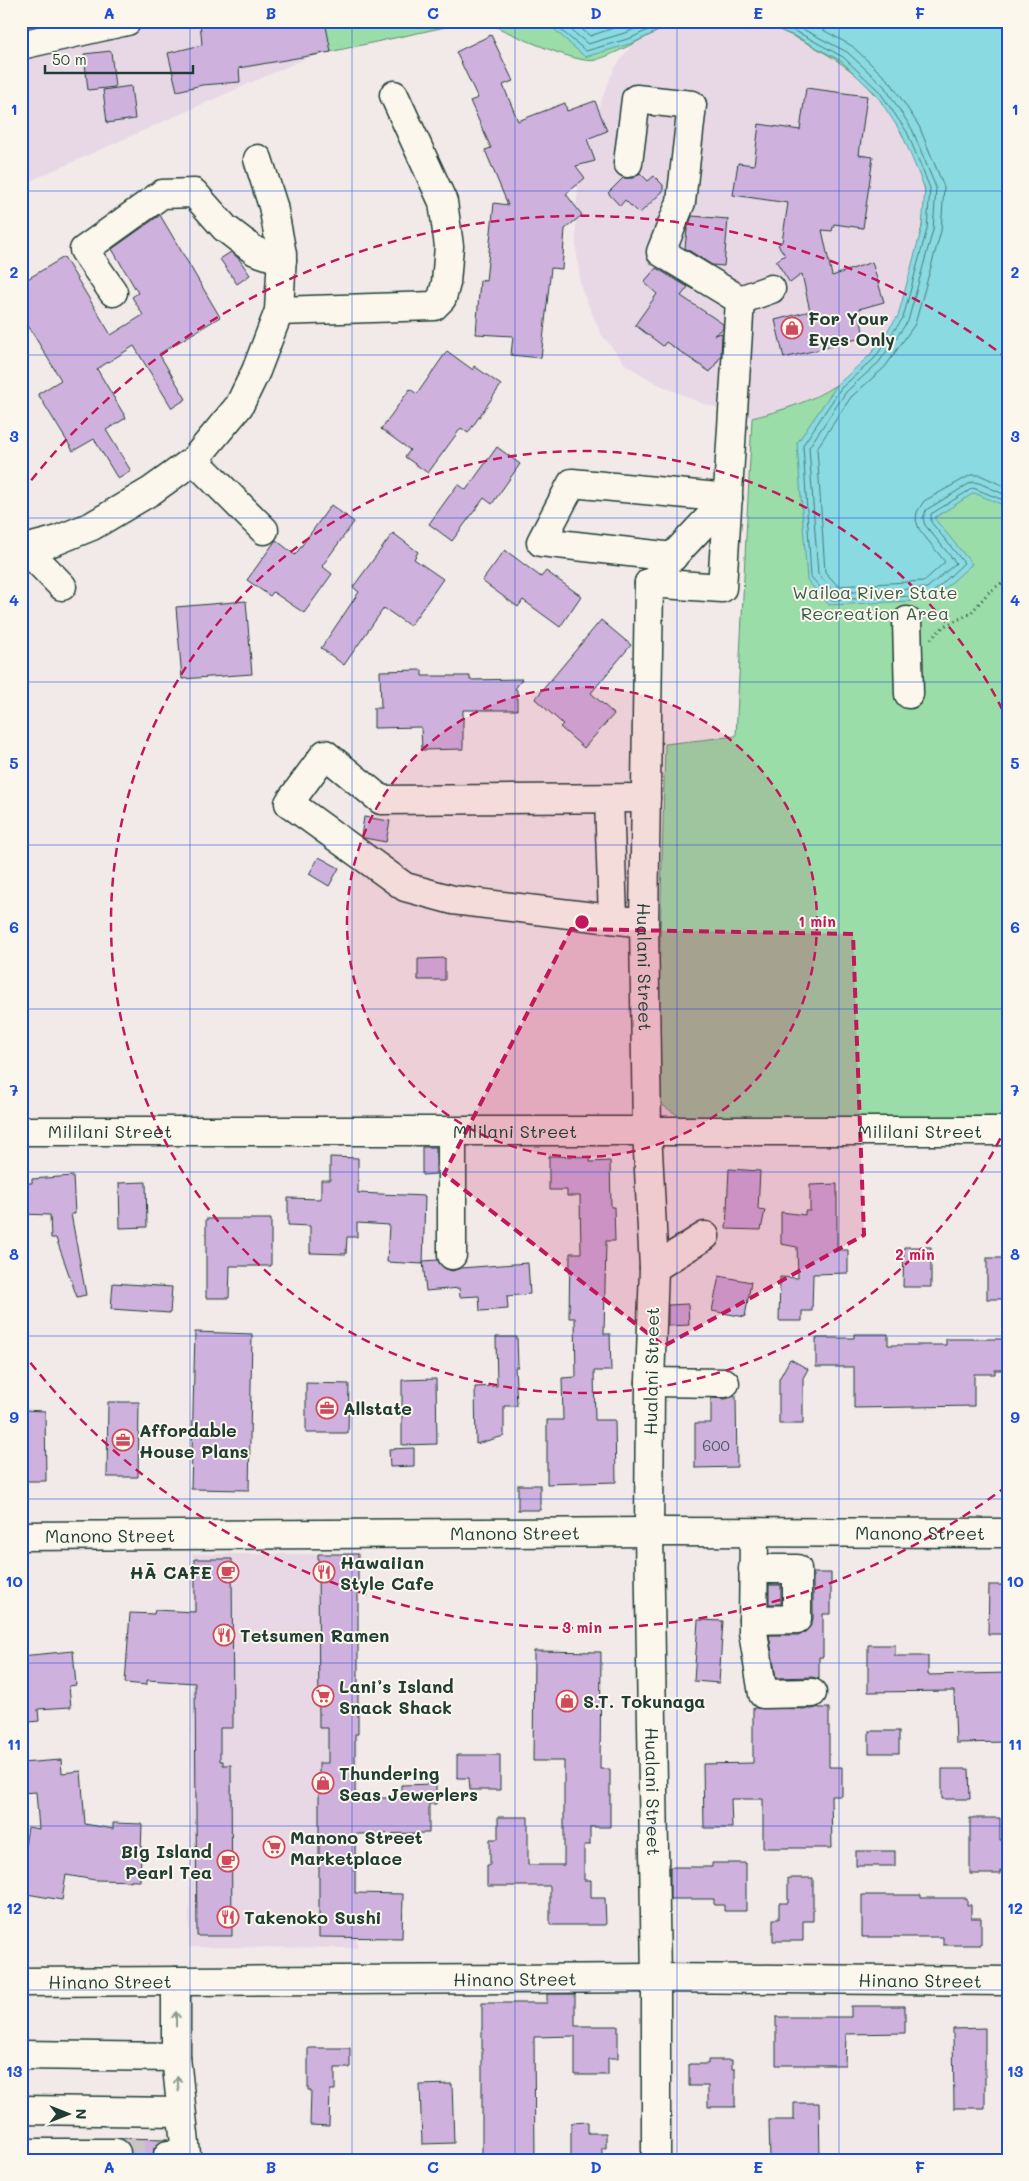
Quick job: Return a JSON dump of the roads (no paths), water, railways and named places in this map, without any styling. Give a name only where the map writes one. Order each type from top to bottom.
[{"type":"street","points":[[21,45],[127,21]]},
{"type":"street","points":[[279,311],[434,306],[442,298],[446,283],[448,246],[443,202],[394,95]]},
{"type":"street","points":[[628,163],[636,99],[692,105],[681,202],[661,252],[740,300],[771,290]]},
{"type":"street","points":[[24,550],[55,541],[92,526],[151,491],[194,460],[239,406],[256,371],[279,311],[282,260],[276,219],[268,184],[258,159]]},
{"type":"street","points":[[113,292],[84,250],[162,194],[194,192],[225,228],[247,245],[255,251],[282,260]]},
{"type":"street","points":[[649,582],[722,588],[740,300]]},
{"type":"street","points":[[194,460],[264,530]]},
{"type":"street","points":[[673,557],[541,542],[572,483],[728,498]]},
{"type":"street","points":[[649,582],[728,498]]},
{"type":"street","points":[[24,550],[62,586]]},
{"type":"street","name":"Hualani Street","points":[[649,582],[644,923],[647,1131],[654,1268],[650,1382],[649,1532],[656,1978],[656,2160]]},
{"type":"street","points":[[907,621],[909,694]]},
{"type":"street","points":[[644,923],[453,900],[405,887],[289,803],[325,754],[382,800],[646,798]]},
{"type":"street","points":[[608,798],[613,919]]},
{"type":"street","name":"Mililani Street","points":[[21,1131],[1008,1131]]},
{"type":"street","points":[[452,1132],[452,1254]]},
{"type":"street","points":[[654,1268],[705,1236]]},
{"type":"street","points":[[650,1382],[725,1383]]},
{"type":"street","name":"Manono Street","points":[[21,1536],[649,1532],[1008,1533]]},
{"type":"street","points":[[754,1532],[753,1620],[756,1659],[763,1694],[812,1693]]},
{"type":"street","points":[[753,1569],[797,1569],[798,1619],[753,1620]]},
{"type":"street","name":"Hinano Street","points":[[21,1982],[656,1978],[1008,1981]]},
{"type":"street","points":[[168,2154],[186,2154],[176,2057],[176,1981]]},
{"type":"street","points":[[21,2055],[176,2057]]},
{"type":"street","points":[[21,2110],[181,2112]]},
{"type":"street","points":[[29,2151],[116,2153]]},
{"type":"water","points":[[545,21],[685,21],[670,25],[633,43],[585,57]]},
{"type":"water","name":"Wailoa River State Recreation Area","points":[[758,21],[1008,21],[1008,507],[974,493],[934,518],[972,564],[932,600],[829,605],[807,580],[797,443],[837,385],[870,355],[898,316],[922,227],[925,189],[902,134],[876,94],[841,61],[799,38]]},
{"type":"tunnel","points":[[116,2153],[168,2155]]},
{"type":"place","name":"For Your Eyes Only","points":[[792,328]]},
{"type":"place","name":"Allstate","points":[[327,1408]]},
{"type":"place","name":"Affordable House Plans","points":[[123,1440]]},
{"type":"place","name":"HĀ CAFE","points":[[228,1572]]},
{"type":"place","name":"Hawaiian Style Cafe","points":[[324,1572]]},
{"type":"place","name":"Tetsumen Ramen","points":[[224,1635]]},
{"type":"place","name":"Lani’s Island Snack Shack","points":[[323,1696]]},
{"type":"place","name":"S.T. Tokunaga","points":[[567,1701]]},
{"type":"place","name":"Thundering Seas Jewerlers","points":[[323,1783]]},
{"type":"place","name":"Manono Street Marketplace","points":[[274,1847]]},
{"type":"place","name":"Big Island Pearl Tea","points":[[228,1861]]},
{"type":"place","name":"Takenoko Sushi","points":[[228,1917]]}]
